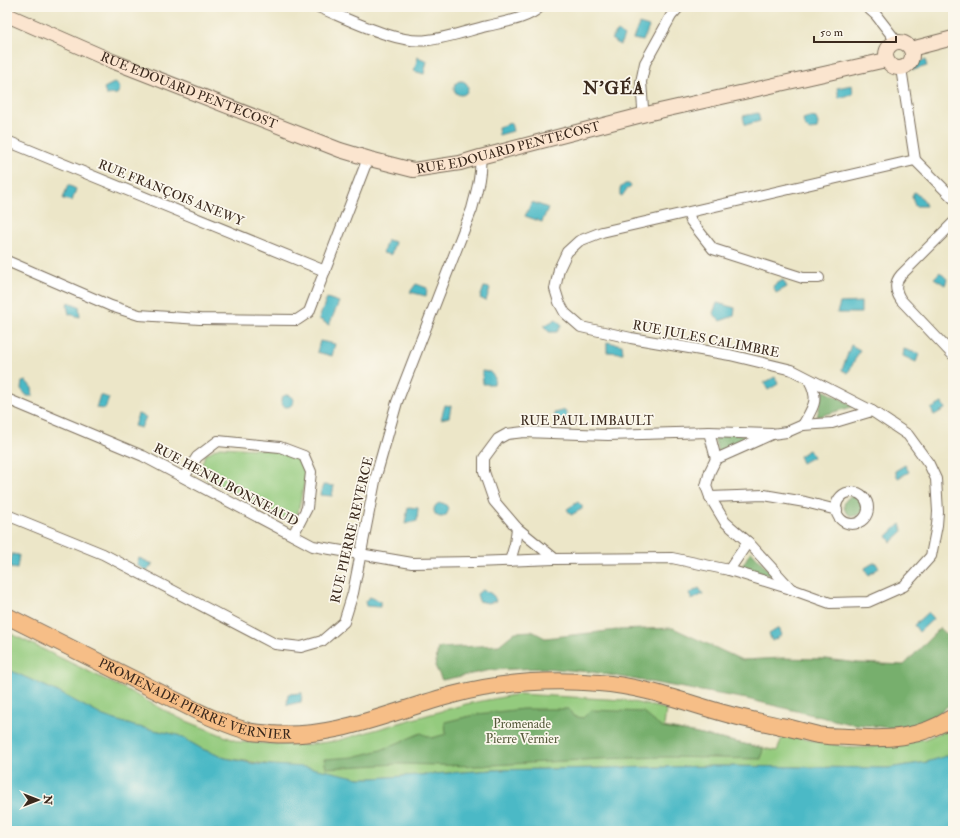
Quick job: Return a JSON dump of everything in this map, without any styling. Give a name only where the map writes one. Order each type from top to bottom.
[{"type":"main road","name":"PROMENADE PIERRE VERNIER","points":[[7,616],[228,725],[254,732],[281,735],[304,734],[332,730],[366,722],[453,694],[506,684],[542,681],[598,683],[627,686],[676,698],[728,714],[819,735],[890,739],[916,734],[940,726],[953,717]]},
{"type":"street","points":[[318,7],[384,34],[426,41],[506,22],[534,13],[540,7]]},
{"type":"street","points":[[646,114],[643,108],[641,82],[645,64],[671,16],[679,7]]},
{"type":"street","points":[[867,7],[876,15],[898,42]]},
{"type":"street","name":"RUE EDOUARD PENTECOST","points":[[7,15],[119,64],[340,150],[413,170],[460,163],[646,114],[886,60]]},
{"type":"street","points":[[911,49],[953,38]]},
{"type":"street","points":[[898,42],[905,43],[911,49],[911,59],[906,66],[901,68],[892,66],[886,60],[886,54],[889,46],[898,42]]},
{"type":"street","points":[[901,68],[915,160],[953,198]]},
{"type":"street","name":"RUE FRANÇOIS ANEWY","points":[[7,141],[324,271]]},
{"type":"street","name":"RUE PIERRE REVERCE","points":[[7,515],[103,554],[274,644],[301,647],[322,641],[344,622],[353,593],[376,476],[397,402],[472,209],[478,187],[481,164],[480,157]]},
{"type":"street","points":[[7,261],[111,306],[139,315],[200,319],[297,320],[309,312],[365,166],[370,159]]},
{"type":"street","name":"RUE JULES CALIMBRE","points":[[440,563],[555,559],[672,558],[729,570],[792,589],[830,603],[868,602],[904,586],[931,556],[938,512],[936,480],[929,464],[908,435],[872,411],[792,370],[730,355],[631,338],[581,327],[565,313],[559,302],[555,289],[558,269],[567,252],[579,241],[602,232],[915,160]]},
{"type":"street","points":[[688,213],[691,221],[713,249],[803,278],[819,278]]},
{"type":"street","points":[[953,223],[901,274],[896,285],[897,295],[901,300],[953,355]]},
{"type":"street","points":[[802,425],[814,406],[815,391],[809,380]]},
{"type":"street","name":"RUE HENRI BONNEAUD","points":[[7,399],[143,456],[313,546],[412,563],[440,563]]},
{"type":"street","name":"RUE PAUL IMBAULT","points":[[555,559],[517,528],[494,501],[484,472],[484,458],[498,439],[507,434],[524,432],[616,435],[709,432],[772,434],[787,432],[802,425],[832,422],[872,411]]},
{"type":"street","points":[[709,432],[716,459],[710,470],[706,486],[710,496],[725,522],[748,542],[792,589]]},
{"type":"street","name":"RUE PAUL IMBAULT","points":[[716,459],[772,434]]},
{"type":"street","points":[[184,477],[197,457],[218,441],[280,447],[304,456],[312,472],[307,508],[293,535]]},
{"type":"street","points":[[710,496],[764,495],[805,502],[837,510]]},
{"type":"street","points":[[510,561],[515,544],[517,528]]},
{"type":"street","points":[[729,570],[748,542]]},
{"type":"green space","points":[[823,390],[855,406],[817,417]]},
{"type":"green space","points":[[713,433],[765,435],[719,456]]},
{"type":"green space","points":[[219,447],[274,450],[302,462],[306,475],[297,516],[287,519],[206,479],[200,469],[205,455]]},
{"type":"green space","points":[[850,496],[858,496],[864,502],[864,510],[858,516],[850,516],[844,510],[844,502]]},
{"type":"green space","points":[[751,551],[775,577],[741,568]]},
{"type":"green space","points":[[673,628],[742,660],[783,658],[825,659],[859,663],[904,665],[940,628],[953,640],[953,702],[940,712],[916,725],[891,728],[846,723],[747,699],[592,672],[544,668],[491,670],[442,680],[435,666],[438,648],[499,645],[515,632],[532,631],[545,638],[617,630]]},
{"type":"green space","name":"Promenade Pierre Vernier","points":[[7,632],[127,690],[179,718],[239,742],[304,745],[336,741],[466,704],[519,694],[623,700],[666,709],[664,727],[777,751],[783,735],[853,748],[871,747],[925,739],[953,727],[953,754],[927,762],[888,768],[717,766],[493,770],[359,778],[225,758],[202,749],[178,735],[134,726],[103,716],[58,692],[7,669]]},
{"type":"green space","points":[[523,709],[569,709],[573,716],[583,718],[591,710],[643,712],[662,728],[763,748],[761,759],[665,757],[475,766],[398,764],[326,768],[324,759],[353,757],[381,750],[421,733],[432,738],[446,734],[445,722],[478,714]]},
{"type":"water","points":[[639,24],[649,27],[643,41],[633,39]]},
{"type":"water","points":[[618,31],[624,36],[620,45],[611,39]]},
{"type":"water","points":[[418,57],[427,61],[424,74],[414,71]]},
{"type":"water","points":[[925,60],[927,66],[913,70],[912,63]]},
{"type":"water","points":[[458,81],[464,81],[468,85],[468,91],[464,95],[458,95],[454,91],[454,85]]},
{"type":"water","points":[[116,82],[120,89],[117,94],[106,95],[104,88]]},
{"type":"water","points":[[852,85],[853,94],[839,98],[837,88]]},
{"type":"water","points":[[758,113],[760,121],[745,125],[743,116]]},
{"type":"water","points":[[809,117],[816,118],[818,123],[817,129],[809,130],[804,125],[803,119]]},
{"type":"water","points":[[511,123],[513,131],[499,135],[498,127]]},
{"type":"water","points":[[625,184],[629,184],[631,186],[622,196],[620,195],[620,188]]},
{"type":"water","points":[[68,185],[76,189],[72,201],[63,199]]},
{"type":"water","points":[[914,192],[923,199],[926,206],[915,206],[912,196]]},
{"type":"water","points":[[532,202],[548,208],[542,222],[525,216]]},
{"type":"water","points":[[387,240],[395,242],[391,255],[383,253]]},
{"type":"water","points":[[940,272],[947,279],[945,285],[934,278]]},
{"type":"water","points":[[783,280],[787,287],[776,293],[773,286]]},
{"type":"water","points":[[416,284],[427,288],[426,296],[410,292]]},
{"type":"water","points":[[484,287],[490,288],[486,301],[480,298]]},
{"type":"water","points":[[327,298],[339,302],[329,325],[319,319]]},
{"type":"water","points":[[68,302],[79,306],[80,317],[69,314],[67,306]]},
{"type":"water","points":[[861,302],[861,313],[837,313],[840,303]]},
{"type":"water","points":[[717,303],[735,308],[734,316],[720,321],[713,313]]},
{"type":"water","points":[[556,319],[562,325],[557,332],[549,332],[544,326]]},
{"type":"water","points":[[320,341],[335,344],[332,356],[317,352]]},
{"type":"water","points":[[607,342],[622,345],[623,353],[607,352]]},
{"type":"water","points":[[851,345],[860,350],[848,373],[842,370]]},
{"type":"water","points":[[904,349],[919,354],[916,362],[903,356]]},
{"type":"water","points":[[482,371],[490,372],[495,378],[494,384],[483,384]]},
{"type":"water","points":[[775,377],[778,384],[768,390],[764,383]]},
{"type":"water","points":[[26,381],[32,388],[33,396],[27,396],[21,389],[22,382]]},
{"type":"water","points":[[100,395],[109,398],[105,409],[96,408]]},
{"type":"water","points":[[287,395],[291,397],[293,401],[291,405],[287,407],[283,405],[281,401],[283,397]]},
{"type":"water","points":[[942,403],[945,409],[934,415],[931,409]]},
{"type":"water","points":[[445,405],[451,406],[449,417],[441,419]]},
{"type":"water","points":[[565,410],[568,419],[555,419],[554,413]]},
{"type":"water","points":[[138,414],[146,417],[141,428],[134,426]]},
{"type":"water","points":[[809,450],[813,457],[802,463],[799,456]]},
{"type":"water","points":[[905,465],[909,472],[898,478],[895,471]]},
{"type":"water","points":[[323,485],[334,486],[332,496],[320,495]]},
{"type":"water","points":[[578,502],[582,506],[582,509],[571,515],[567,509]]},
{"type":"water","points":[[441,503],[446,505],[448,510],[446,515],[441,517],[436,515],[434,510],[436,505]]},
{"type":"water","points":[[408,507],[418,508],[417,521],[405,524]]},
{"type":"water","points":[[900,524],[903,531],[891,542],[887,536]]},
{"type":"water","points":[[12,554],[19,555],[17,569],[10,568]]},
{"type":"water","points":[[139,558],[153,564],[147,571],[137,565]]},
{"type":"water","points":[[875,562],[879,568],[868,575],[865,568]]},
{"type":"water","points":[[699,588],[703,594],[692,600],[689,594]]},
{"type":"water","points":[[482,590],[491,594],[496,601],[488,603],[479,601],[477,594]]},
{"type":"water","points":[[370,597],[380,601],[380,607],[366,606],[365,601]]},
{"type":"water","points":[[928,612],[933,619],[919,632],[914,625]]},
{"type":"water","points":[[779,628],[782,635],[772,641],[769,634]]},
{"type":"water","points":[[7,669],[58,692],[103,716],[134,726],[178,735],[202,749],[225,758],[256,764],[305,767],[359,778],[493,770],[717,766],[888,768],[927,762],[953,754],[953,831],[7,831]]},
{"type":"water","points":[[302,693],[301,702],[287,705],[288,694]]},
{"type":"district","name":"N'GÉA","points":[[614,88]]}]
